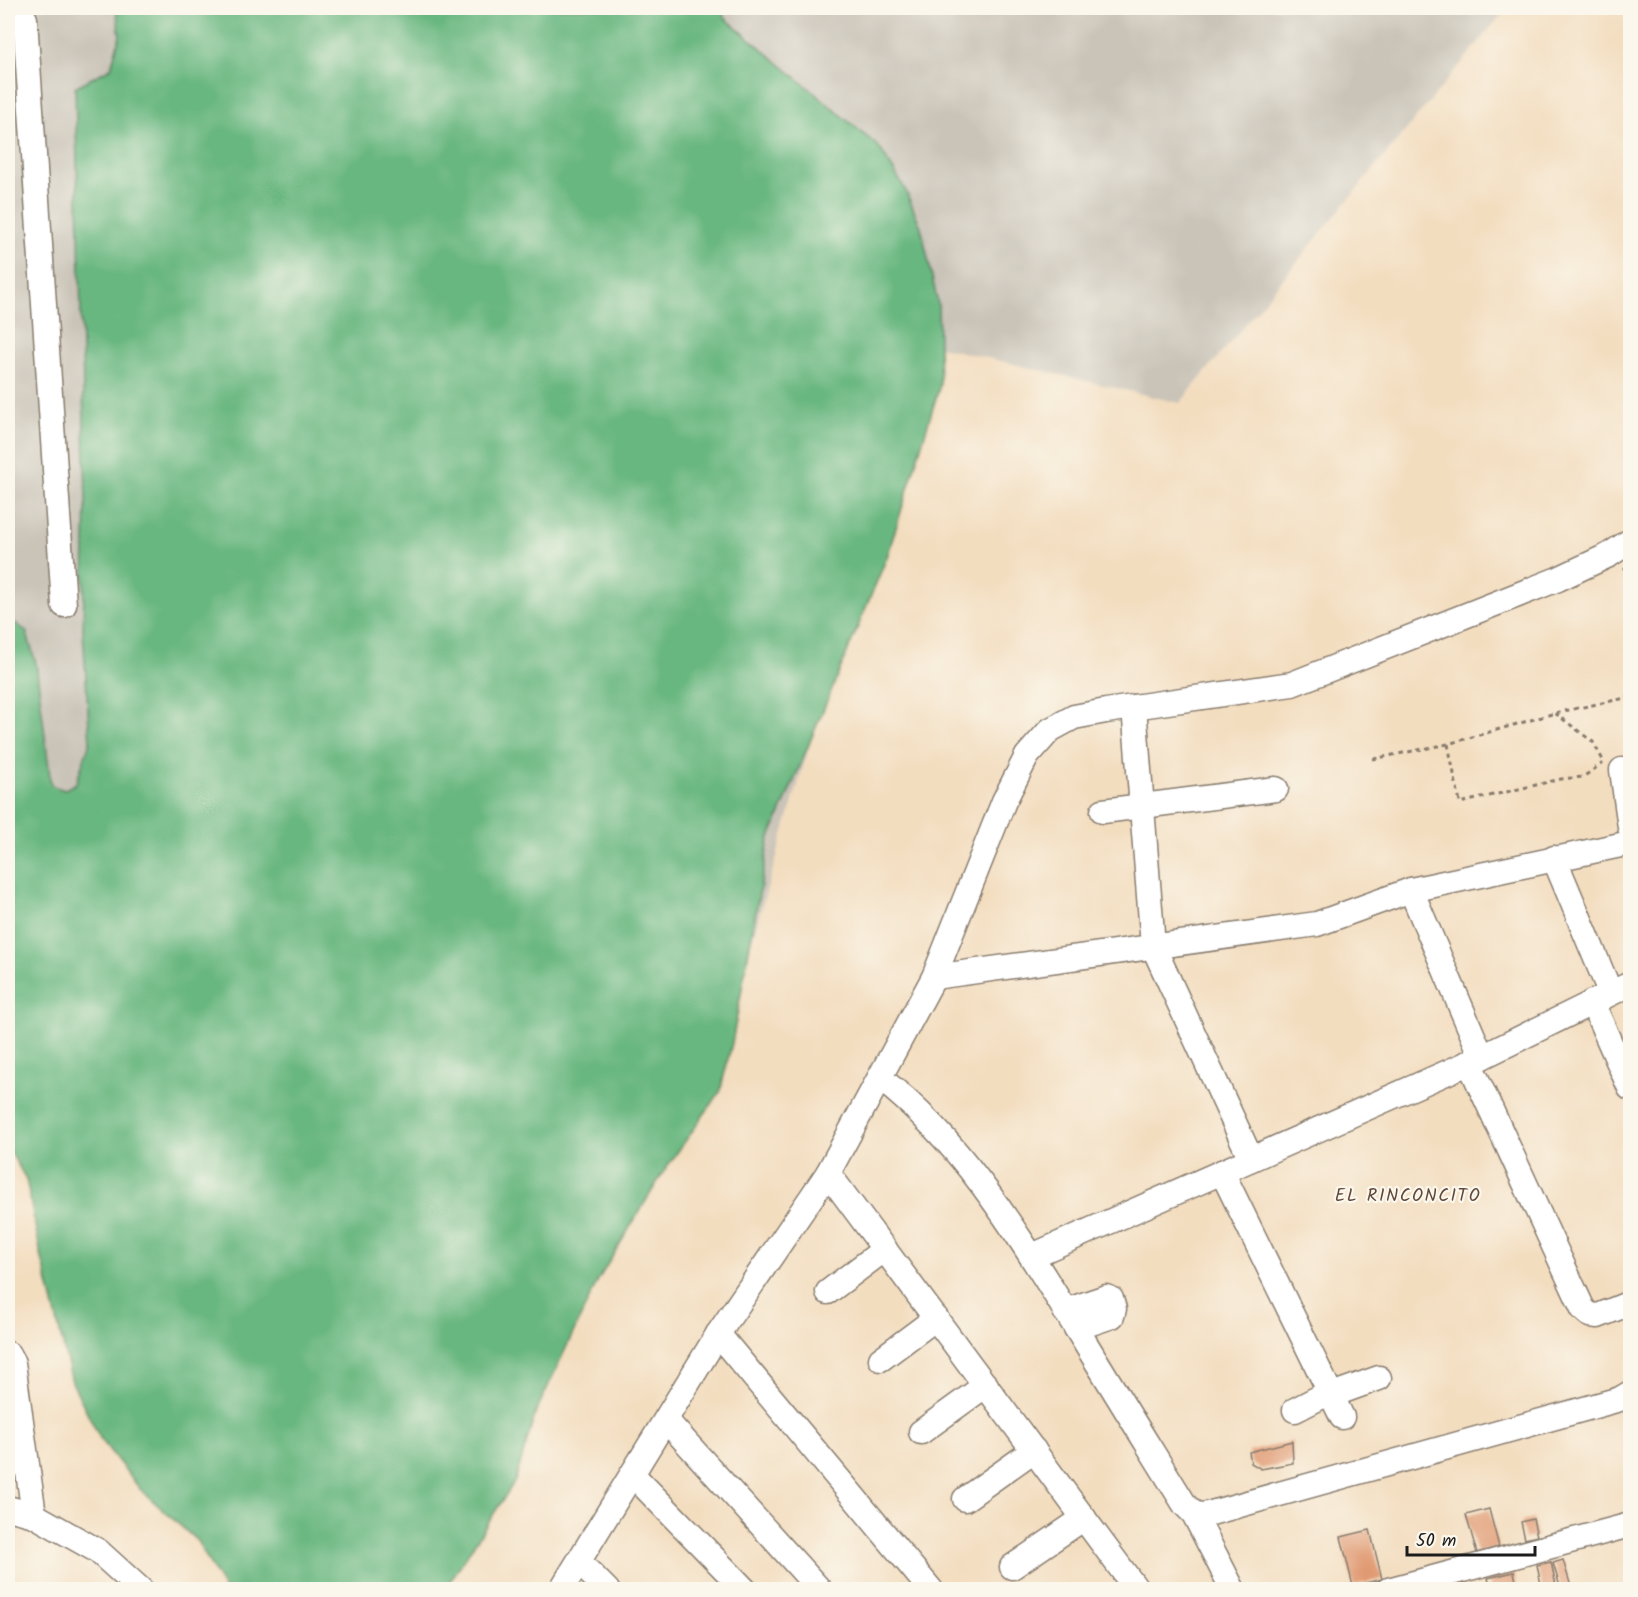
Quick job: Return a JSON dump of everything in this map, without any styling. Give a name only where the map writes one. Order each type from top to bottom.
[{"type":"street","points":[[19,8],[25,19],[64,605]]},
{"type":"street","points":[[561,1590],[580,1563],[718,1334],[828,1173],[881,1079],[934,977],[1004,801],[1028,756],[1050,730],[1074,717],[1292,684],[1558,579],[1610,555],[1630,541]]},
{"type":"street","points":[[1134,707],[1153,946],[1251,1159]]},
{"type":"street","points":[[1613,766],[1630,827]]},
{"type":"street","points":[[1103,811],[1276,789]]},
{"type":"street","points":[[934,977],[1317,924],[1411,890],[1630,843]]},
{"type":"street","points":[[1554,858],[1611,993],[1630,1088]]},
{"type":"street","points":[[1411,890],[1475,1060],[1583,1309],[1590,1315],[1598,1316],[1630,1303]]},
{"type":"street","points":[[1032,1256],[1475,1060],[1611,993]]},
{"type":"street","points":[[881,1079],[904,1096],[974,1174],[1032,1256],[1185,1505],[1194,1514],[1233,1590]]},
{"type":"street","points":[[1222,1172],[1342,1417]]},
{"type":"street","points":[[828,1173],[1084,1518],[1131,1588]]},
{"type":"street","points":[[828,1292],[885,1249]]},
{"type":"street","points":[[881,1359],[936,1318]]},
{"type":"street","points":[[718,1334],[931,1590]]},
{"type":"street","points":[[8,1354],[13,1363],[34,1515]]},
{"type":"street","points":[[1295,1410],[1331,1394],[1379,1378]]},
{"type":"street","points":[[921,1432],[986,1385]]},
{"type":"street","points":[[1194,1514],[1215,1512],[1620,1400],[1630,1393]]},
{"type":"street","points":[[666,1420],[820,1590]]},
{"type":"street","points":[[965,1499],[1034,1450]]},
{"type":"street","points":[[633,1474],[745,1590]]},
{"type":"street","points":[[8,1508],[34,1515],[98,1551],[141,1590]]},
{"type":"street","points":[[1012,1567],[1084,1518]]},
{"type":"street","points":[[1388,1590],[1630,1525]]},
{"type":"street","points":[[580,1563],[607,1590]]},
{"type":"path","points":[[1373,759],[1448,744],[1556,713],[1630,698]]},
{"type":"path","points":[[1448,744],[1460,803],[1562,779],[1583,777],[1613,766],[1593,742],[1556,713]]},
{"type":"shaded area","points":[[8,8],[1507,8],[1180,403],[928,344],[699,1119],[8,1119]]},
{"type":"green space","points":[[116,8],[722,8],[724,17],[879,147],[904,187],[921,227],[938,304],[940,385],[887,557],[769,840],[732,1043],[720,1092],[664,1171],[598,1280],[536,1412],[515,1481],[445,1589],[224,1589],[197,1541],[140,1489],[100,1438],[72,1382],[40,1250],[26,1179],[8,1148],[8,618],[26,631],[36,663],[51,785],[64,790],[76,783],[90,742],[83,631],[86,500],[75,87],[111,68],[120,35]]},
{"type":"building","points":[[1292,1441],[1293,1463],[1261,1469],[1251,1463],[1249,1452]]},
{"type":"building","points":[[1489,1509],[1499,1547],[1477,1553],[1466,1515]]},
{"type":"building","points":[[1533,1519],[1537,1536],[1525,1539],[1521,1522]]},
{"type":"building","points":[[1370,1530],[1382,1579],[1353,1586],[1341,1537]]},
{"type":"building","points":[[1563,1560],[1572,1590],[1561,1590],[1553,1563]]},
{"type":"building","points":[[1551,1562],[1557,1590],[1542,1590],[1537,1565]]},
{"type":"building","points":[[1514,1572],[1518,1590],[1491,1590],[1488,1578]]},
{"type":"building","points":[[1463,1581],[1466,1590],[1448,1590],[1447,1585]]},
{"type":"district","name":"EL RINCONCITO","points":[[1408,1196]]}]
